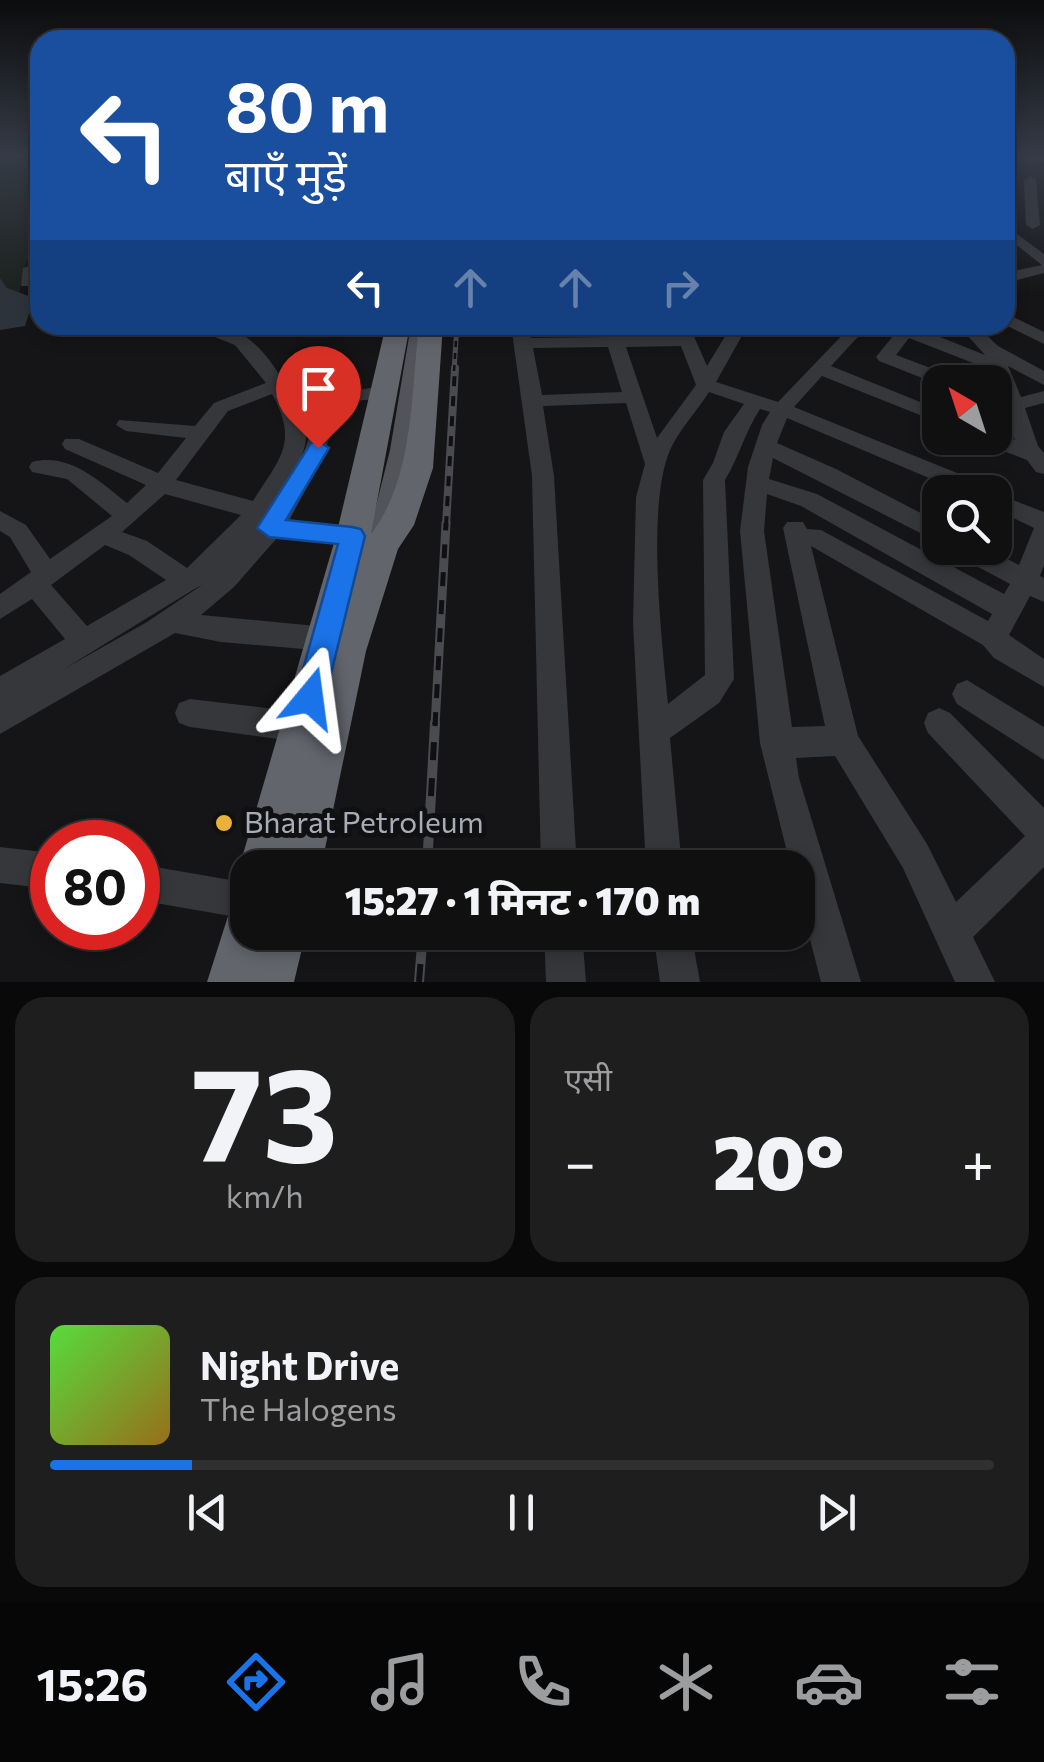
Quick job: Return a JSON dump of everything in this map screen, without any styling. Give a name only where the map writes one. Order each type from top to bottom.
[{"type":"highway","points":[[372,530],[354,513],[396,335]]},
{"type":"highway","points":[[372,530],[397,526],[417,468],[430,335]]},
{"type":"highway","points":[[270,850],[327,639],[372,530]]},
{"type":"highway","points":[[299,850],[372,530]]},
{"type":"highway","points":[[234,982],[243,950]]},
{"type":"highway","points":[[266,982],[274,950]]},
{"type":"main road","points":[[372,530],[406,335]]},
{"type":"main road","points":[[372,530],[404,450],[420,335]]},
{"type":"street","points":[[1015,237],[1044,261]]},
{"type":"street","points":[[1015,276],[1044,269]]},
{"type":"street","points":[[1027,273],[1044,280]]},
{"type":"street","points":[[1015,323],[1041,335]]},
{"type":"street","points":[[3,684],[187,581],[264,519],[297,439],[297,422],[283,396],[240,341],[229,335]]},
{"type":"street","points":[[521,335],[543,476],[558,850]]},
{"type":"street","points":[[613,335],[654,461]]},
{"type":"street","points":[[685,335],[706,385]]},
{"type":"street","points":[[663,850],[647,623],[647,497],[654,461],[734,335]]},
{"type":"street","points":[[841,982],[776,743],[752,531],[767,435],[784,409],[850,335]]},
{"type":"street","points":[[899,335],[885,357],[922,371]]},
{"type":"street","points":[[925,335],[1044,379]]},
{"type":"street","points":[[974,335],[996,365]]},
{"type":"street","points":[[819,368],[922,410]]},
{"type":"street","points":[[706,385],[784,409],[944,475]]},
{"type":"street","points":[[0,608],[128,516],[161,484],[221,407],[283,396],[326,398],[385,392]]},
{"type":"street","points":[[533,400],[631,397]]},
{"type":"street","points":[[1012,401],[1044,397]]},
{"type":"street","points":[[0,720],[206,596],[318,448],[326,424],[326,398]]},
{"type":"street","points":[[656,730],[710,693],[720,680],[714,480],[724,464],[734,432],[757,400]]},
{"type":"street","points":[[1012,416],[1038,461]]},
{"type":"street","points":[[126,425],[200,433]]},
{"type":"street","points":[[72,444],[161,484],[264,519],[372,530]]},
{"type":"street","points":[[765,446],[828,474],[922,524]]},
{"type":"street","points":[[1012,449],[1038,461]]},
{"type":"street","points":[[40,467],[73,472],[128,516]]},
{"type":"street","points":[[757,484],[809,500],[1009,610]]},
{"type":"street","points":[[1012,507],[1044,522]]},
{"type":"street","points":[[0,520],[18,531],[39,577],[83,641]]},
{"type":"street","points":[[975,982],[915,856],[844,741],[822,658],[804,532],[993,637],[1004,649],[1044,674]]},
{"type":"street","points":[[993,637],[1009,610],[1035,586],[1044,532]]},
{"type":"street","points":[[104,536],[138,548],[187,581]]},
{"type":"street","points":[[996,565],[1035,586]]},
{"type":"street","points":[[168,620],[222,630],[327,639]]},
{"type":"street","points":[[967,694],[1044,745]]},
{"type":"street","points":[[190,713],[302,726]]},
{"type":"street","points":[[939,722],[1044,836],[1016,873],[953,930]]},
{"type":"street","points":[[776,743],[844,741]]},
{"type":"street","points":[[0,865],[30,868]]},
{"type":"street","points":[[160,886],[230,898]]},
{"type":"street","points":[[564,950],[566,982]]},
{"type":"street","points":[[675,950],[680,982]]},
{"type":"shaded area","points":[[0,202],[30,202],[30,259],[26,260],[14,317],[0,324]]},
{"type":"shaded area","points":[[0,278],[7,288],[30,297],[30,310],[25,326],[0,330]]},
{"type":"railway","points":[[454,371],[456,335]]},
{"type":"railway","points":[[446,526],[455,368]]},
{"type":"railway","points":[[435,726],[446,523]]},
{"type":"railway","points":[[428,850],[435,723]]},
{"type":"railway","points":[[419,982],[422,950]]},
{"type":"place","name":"Bharat Petroleum","points":[[224,823]]},
{"type":"route","points":[[310,698],[352,536],[269,528],[318,448]]}]
